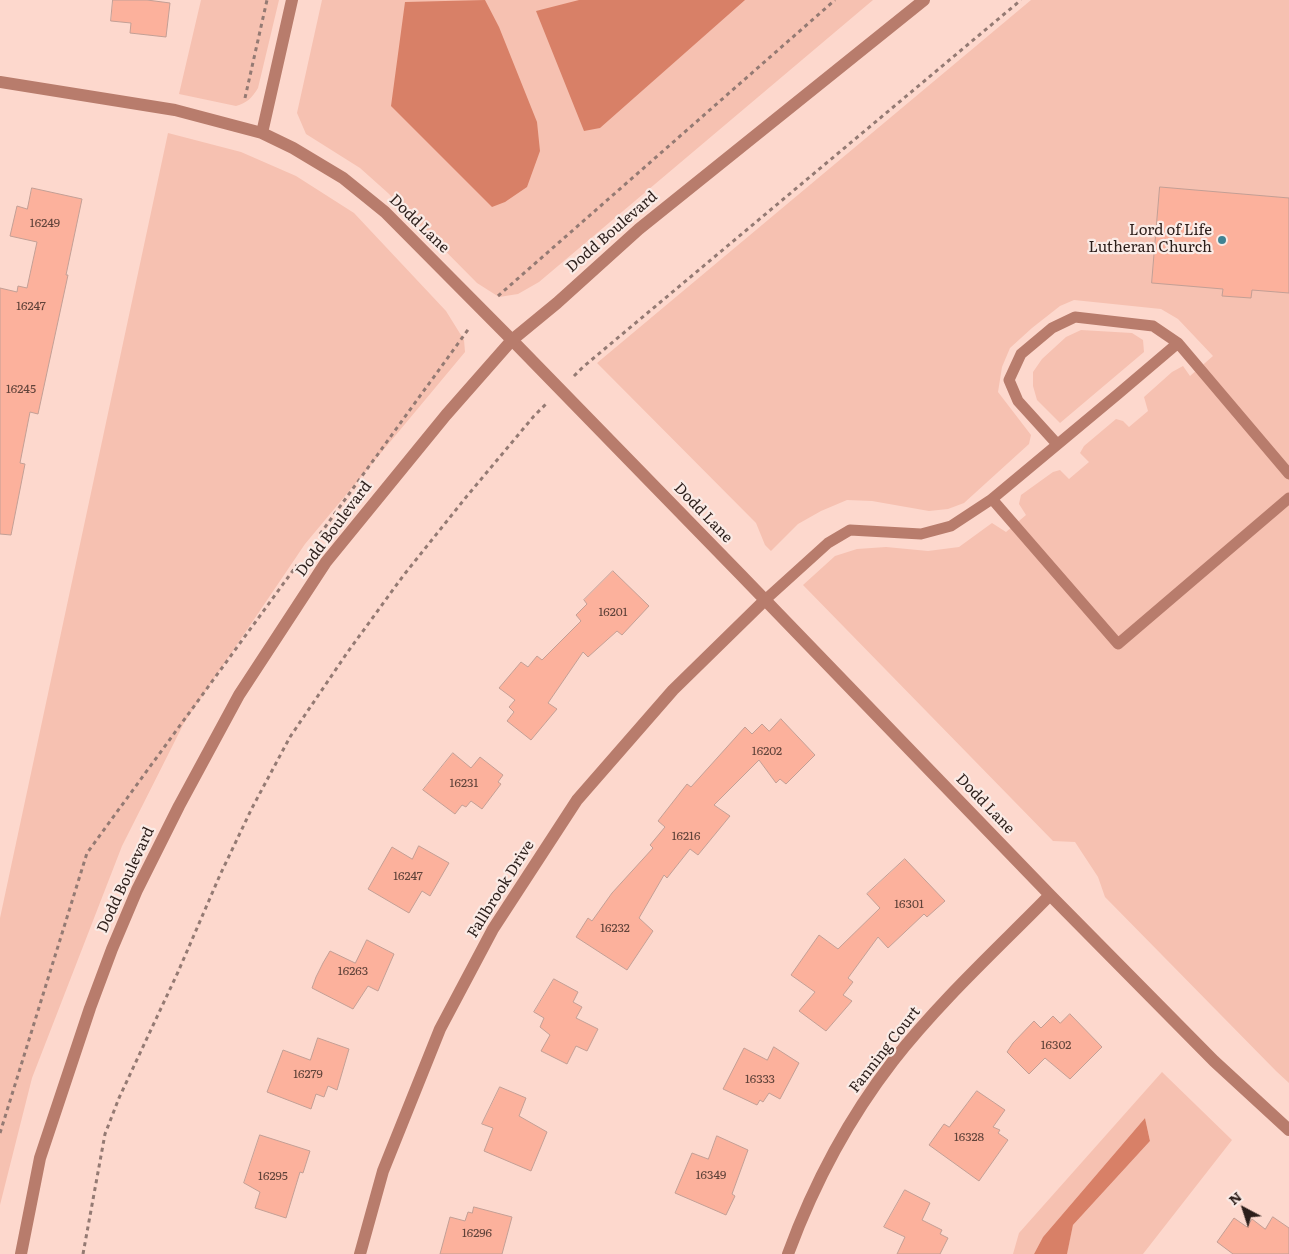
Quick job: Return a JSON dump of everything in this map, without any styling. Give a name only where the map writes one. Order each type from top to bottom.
[{"type":"street","points":[[262,132],[292,0]]},
{"type":"street","name":"Dodd Boulevard","points":[[20,1254],[40,1158],[90,1008],[137,890],[183,797],[239,694],[326,562],[446,415],[512,340],[639,229],[924,0]]},
{"type":"street","name":"Dodd Lane","points":[[0,82],[175,110],[262,132],[343,178],[385,212],[512,340],[1050,895],[1214,1061],[1289,1130]]},
{"type":"street","name":"Fallbrook Drive","points":[[360,1254],[383,1170],[440,1029],[493,929],[577,800],[673,690],[765,600]]},
{"type":"street","name":"Fanning Court","points":[[788,1254],[800,1221],[826,1167],[859,1109],[893,1062],[920,1028],[958,987],[1050,895]]},
{"type":"lane","points":[[1057,444],[1018,401],[1009,380],[1021,354],[1052,328],[1075,317],[1153,326],[1178,343],[1289,474]]},
{"type":"lane","points":[[765,600],[828,543],[850,530],[921,534],[951,526],[992,499],[1178,343]]},
{"type":"lane","points":[[992,499],[1118,644],[1289,498]]},
{"type":"path","points":[[245,98],[267,0]]},
{"type":"path","points":[[83,1254],[105,1134],[220,875],[252,808],[290,737],[347,653],[403,576],[534,416],[583,367],[1021,0]]},
{"type":"shaded area","points":[[201,0],[279,0],[258,88],[249,100],[240,105],[236,106],[179,94]]},
{"type":"shaded area","points":[[322,0],[873,0],[539,282],[518,294],[499,297],[477,283],[388,193],[360,168],[306,134],[297,113]]},
{"type":"shaded area","points":[[485,0],[499,27],[537,122],[540,151],[527,187],[505,202],[492,207],[391,106],[405,2]]},
{"type":"shaded area","points":[[579,0],[745,0],[600,128],[584,131],[536,11]]},
{"type":"shaded area","points":[[1031,0],[1289,0],[1289,1083],[1105,897],[1098,877],[1075,842],[1053,841],[803,585],[835,556],[857,549],[886,547],[928,551],[959,547],[992,523],[1006,532],[1026,515],[1019,504],[1021,495],[1053,472],[1060,470],[1069,479],[1089,462],[1080,453],[1084,446],[1116,419],[1123,421],[1129,427],[1148,411],[1144,397],[1172,372],[1183,366],[1190,376],[1213,356],[1178,319],[1161,309],[1074,300],[1060,306],[1010,348],[1002,367],[998,392],[1031,435],[1029,444],[964,503],[948,509],[929,511],[872,501],[847,500],[821,511],[798,524],[771,551],[765,545],[756,523],[597,363]]},
{"type":"shaded area","points":[[168,133],[241,152],[296,176],[354,213],[446,311],[464,340],[465,352],[305,544],[184,723],[122,846],[32,1078],[0,1205],[0,918]]},
{"type":"shaded area","points":[[1081,330],[1132,333],[1143,340],[1144,352],[1060,423],[1037,400],[1033,386],[1033,372],[1042,359],[1066,337]]},
{"type":"shaded area","points":[[1162,1072],[1232,1140],[1143,1254],[1067,1254],[1067,1252],[1073,1225],[1150,1141],[1145,1118],[1043,1237],[1034,1254],[1013,1254],[1019,1233]]},
{"type":"shaded area","points":[[1145,1118],[1150,1141],[1073,1225],[1067,1254],[1034,1254],[1043,1237]]},
{"type":"building","points":[[113,0],[147,0],[170,3],[166,37],[130,33],[131,23],[111,21]]},
{"type":"building","name":"Lord of Life Lutheran Church","points":[[1160,187],[1289,198],[1289,293],[1252,290],[1251,298],[1222,296],[1223,289],[1152,283]]},
{"type":"building","points":[[32,188],[82,199],[66,275],[68,275],[38,414],[30,412],[20,463],[25,464],[11,535],[0,534],[0,288],[17,292],[18,286],[27,288],[37,242],[10,236],[17,206],[27,209]]},
{"type":"building","points":[[613,571],[649,606],[622,635],[617,631],[588,657],[583,652],[548,703],[557,709],[531,740],[507,721],[514,712],[509,707],[515,700],[499,688],[521,662],[528,667],[537,656],[542,660],[581,621],[576,615],[587,604],[584,600]]},
{"type":"building","points":[[781,719],[815,755],[786,784],[780,779],[776,783],[759,760],[714,805],[730,816],[698,855],[690,849],[667,878],[664,875],[639,918],[653,931],[627,970],[576,937],[588,918],[592,921],[612,893],[653,848],[650,845],[665,827],[658,821],[687,784],[691,787],[745,727],[752,734],[762,724],[769,731]]},
{"type":"building","points":[[453,753],[471,768],[480,757],[503,775],[498,782],[501,784],[482,809],[471,801],[466,807],[462,805],[455,814],[423,790]]},
{"type":"building","points":[[419,846],[449,863],[430,896],[422,891],[409,913],[368,889],[392,847],[412,859]]},
{"type":"building","points":[[905,859],[945,901],[927,917],[924,914],[888,948],[878,937],[848,978],[853,982],[843,995],[852,1001],[826,1031],[799,1011],[815,992],[791,975],[819,935],[838,949],[880,908],[867,894]]},
{"type":"building","points":[[367,940],[394,954],[378,991],[368,986],[353,1009],[312,988],[330,951],[355,963]]},
{"type":"building","points":[[554,979],[578,992],[573,1002],[582,1007],[576,1018],[598,1029],[587,1051],[576,1046],[567,1064],[541,1051],[550,1035],[540,1027],[544,1018],[534,1012]]},
{"type":"building","points":[[1070,1014],[1102,1047],[1070,1079],[1045,1058],[1029,1074],[1007,1052],[1034,1021],[1041,1028],[1053,1016],[1060,1023]]},
{"type":"building","points":[[318,1038],[349,1049],[337,1090],[328,1086],[324,1097],[316,1094],[311,1109],[267,1092],[283,1050],[310,1060]]},
{"type":"building","points":[[774,1047],[799,1063],[780,1099],[769,1093],[763,1102],[760,1100],[757,1105],[723,1089],[744,1048],[767,1060]]},
{"type":"building","points":[[500,1087],[526,1098],[519,1116],[547,1132],[531,1171],[484,1151],[493,1128],[482,1124]]},
{"type":"building","points":[[977,1091],[1005,1110],[993,1127],[1000,1130],[998,1133],[1008,1140],[979,1181],[929,1145],[944,1124],[949,1127]]},
{"type":"building","points":[[260,1135],[310,1151],[303,1173],[300,1172],[286,1218],[255,1208],[260,1192],[244,1183]]},
{"type":"building","points":[[717,1136],[748,1150],[732,1194],[735,1196],[726,1215],[675,1193],[692,1153],[708,1159]]},
{"type":"building","points":[[905,1190],[930,1203],[922,1220],[942,1230],[940,1234],[948,1238],[940,1254],[897,1254],[905,1237],[884,1227]]},
{"type":"building","points":[[474,1207],[512,1217],[502,1254],[440,1254],[450,1217],[465,1221],[468,1212],[472,1213]]},
{"type":"building","points":[[1273,1217],[1289,1228],[1289,1254],[1233,1254],[1217,1242],[1234,1218],[1247,1227],[1252,1219],[1265,1229]]},
{"type":"place","name":"Lord of Life Lutheran Church","points":[[1222,240]]}]
